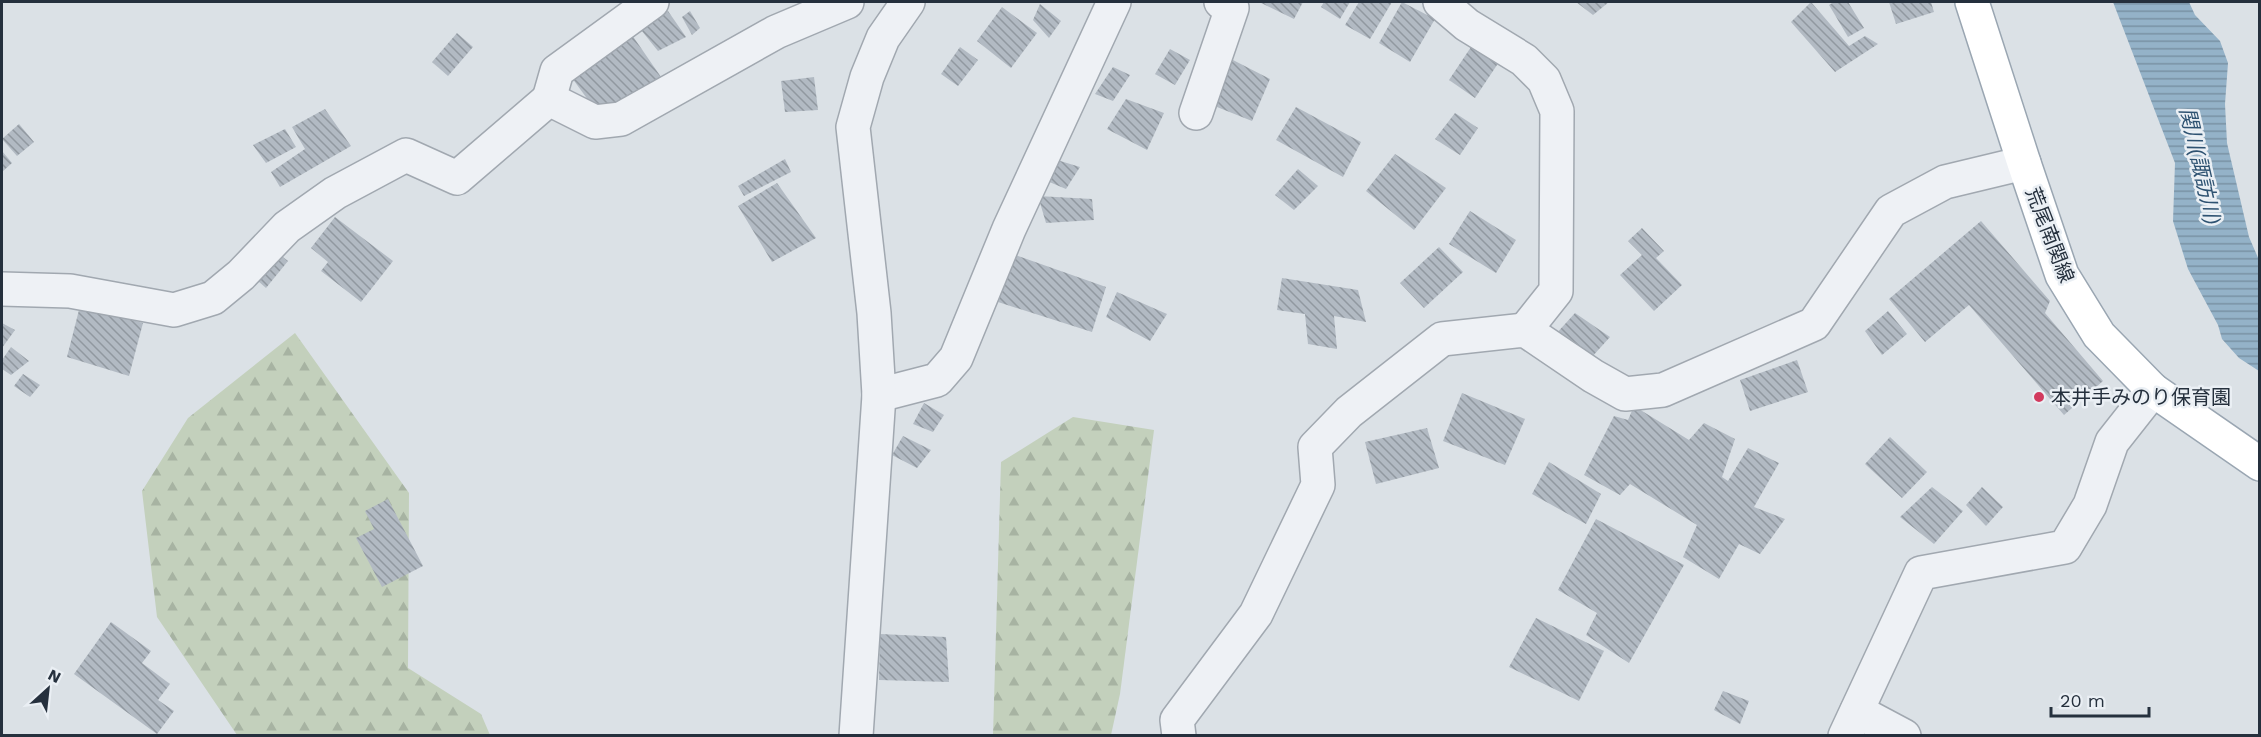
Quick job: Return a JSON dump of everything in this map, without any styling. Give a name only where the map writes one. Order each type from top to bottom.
[{"type":"main road","name":"荒尾南関線","points":[[1972,2],[2062,275],[2099,335],[2153,390],[2259,464]]},
{"type":"street","points":[[2,290],[70,291],[174,310],[213,298],[241,275],[288,227],[335,194],[406,155],[457,178],[549,99],[557,71],[652,2]]},
{"type":"street","points":[[549,99],[595,122],[621,119],[776,32],[847,2]]},
{"type":"street","points":[[856,735],[879,395],[874,314],[853,127],[867,77],[884,38],[908,2]]},
{"type":"street","points":[[879,395],[937,380],[956,358],[1009,229],[1114,2]]},
{"type":"street","points":[[1196,113],[1232,8],[1221,2]]},
{"type":"street","points":[[1440,2],[1467,25],[1524,60],[1544,80],[1557,111],[1556,291],[1525,330]]},
{"type":"street","points":[[1179,735],[1177,720],[1256,614],[1318,485],[1315,447],[1349,412],[1442,339],[1525,330],[1593,376],[1625,394],[1663,390],[1814,324],[1891,211],[1945,182],[2024,163]]},
{"type":"street","points":[[1904,735],[1851,723],[1921,573],[2065,547],[2090,505],[2112,442],[2153,390]]},
{"type":"green space","points":[[295,333],[409,493],[408,668],[481,714],[490,735],[237,735],[157,617],[142,491],[188,418]]},
{"type":"green space","points":[[1073,417],[1154,430],[1120,694],[1111,735],[993,735],[1001,462]]},
{"type":"water","name":"関川(諏訪川)","points":[[2113,2],[2189,2],[2195,15],[2220,41],[2228,63],[2225,104],[2227,143],[2249,237],[2259,260],[2259,371],[2239,358],[2222,339],[2218,325],[2188,269],[2173,221],[2175,163]]},
{"type":"building","points":[[1259,2],[1303,2],[1294,19]]},
{"type":"building","points":[[1324,2],[1350,2],[1340,19],[1321,7]]},
{"type":"building","points":[[1359,2],[1392,2],[1370,39],[1345,25]]},
{"type":"building","points":[[1402,2],[1435,19],[1410,62],[1379,43]]},
{"type":"building","points":[[1576,2],[1609,2],[1593,15]]},
{"type":"building","points":[[1811,2],[1849,46],[1865,36],[1878,44],[1835,72],[1791,22]]},
{"type":"building","points":[[1834,2],[1848,2],[1864,28],[1848,37],[1829,5]]},
{"type":"building","points":[[1889,2],[1931,2],[1934,12],[1896,24]]},
{"type":"building","points":[[1040,4],[1061,21],[1049,38],[1033,20]]},
{"type":"building","points":[[1002,7],[1037,33],[1011,68],[977,41]]},
{"type":"building","points":[[668,11],[686,37],[658,51],[641,30]]},
{"type":"building","points":[[690,11],[700,28],[692,35],[682,17]]},
{"type":"building","points":[[457,33],[473,47],[448,76],[432,62]]},
{"type":"building","points":[[632,35],[661,77],[602,119],[572,78]]},
{"type":"building","points":[[1475,41],[1501,59],[1475,98],[1449,80]]},
{"type":"building","points":[[960,47],[978,60],[958,86],[941,74]]},
{"type":"building","points":[[1170,49],[1190,60],[1175,85],[1155,74]]},
{"type":"building","points":[[1233,60],[1270,79],[1252,121],[1212,105]]},
{"type":"building","points":[[1113,67],[1130,75],[1113,101],[1095,94]]},
{"type":"building","points":[[814,77],[818,110],[785,112],[781,81]]},
{"type":"building","points":[[1126,99],[1164,113],[1147,150],[1107,129]]},
{"type":"building","points":[[1296,107],[1361,142],[1343,177],[1276,140]]},
{"type":"building","points":[[325,109],[351,146],[280,187],[271,172],[305,149],[292,127]]},
{"type":"building","points":[[1455,113],[1478,128],[1460,155],[1435,139]]},
{"type":"building","points":[[19,124],[34,142],[17,156],[2,139]]},
{"type":"building","points":[[285,129],[296,147],[266,163],[253,145]]},
{"type":"building","points":[[2,151],[12,163],[2,172]]},
{"type":"building","points":[[1395,154],[1446,188],[1414,230],[1366,191]]},
{"type":"building","points":[[785,159],[791,172],[744,196],[738,186]]},
{"type":"building","points":[[1057,160],[1080,167],[1066,189],[1047,181]]},
{"type":"building","points":[[1298,169],[1318,186],[1294,210],[1275,195]]},
{"type":"building","points":[[777,183],[816,238],[772,262],[738,206]]},
{"type":"building","points":[[1038,196],[1092,199],[1094,220],[1046,223]]},
{"type":"building","points":[[1470,211],[1516,240],[1496,273],[1449,244]]},
{"type":"building","points":[[335,217],[393,261],[361,302],[321,271],[328,262],[311,248]]},
{"type":"building","points":[[1981,221],[2050,301],[2045,313],[2103,381],[2064,415],[1969,305],[1925,342],[1889,299]]},
{"type":"building","points":[[1642,228],[1664,251],[1656,258],[1682,285],[1654,311],[1620,275],[1642,255],[1628,241]]},
{"type":"building","points":[[1439,247],[1463,272],[1424,308],[1400,283]]},
{"type":"building","points":[[274,250],[288,261],[266,288],[251,275]]},
{"type":"building","points":[[1015,255],[1106,287],[1092,332],[998,302]]},
{"type":"building","points":[[1282,278],[1358,290],[1366,322],[1334,316],[1337,349],[1308,344],[1305,314],[1277,310]]},
{"type":"building","points":[[1117,292],[1167,314],[1150,341],[1106,317]]},
{"type":"building","points":[[80,306],[143,323],[129,376],[67,357]]},
{"type":"building","points":[[1888,311],[1907,334],[1882,355],[1865,331]]},
{"type":"building","points":[[1575,313],[1610,337],[1591,358],[1555,335]]},
{"type":"building","points":[[2,323],[15,330],[2,348]]},
{"type":"building","points":[[11,347],[29,361],[11,375],[2,369],[2,360]]},
{"type":"building","points":[[1797,360],[1808,392],[1750,411],[1740,380]]},
{"type":"building","points":[[23,374],[40,385],[30,397],[14,386]]},
{"type":"building","points":[[1462,393],[1525,419],[1505,465],[1443,441]]},
{"type":"building","points":[[924,403],[944,415],[933,432],[913,424]]},
{"type":"building","points":[[1634,406],[1689,440],[1704,423],[1735,439],[1722,477],[1728,481],[1748,448],[1779,463],[1754,507],[1785,519],[1760,554],[1739,544],[1719,579],[1683,557],[1697,525],[1630,484],[1620,495],[1584,475],[1614,416],[1628,420]]},
{"type":"building","points":[[1427,428],[1439,468],[1376,484],[1365,442]]},
{"type":"building","points":[[903,436],[931,450],[917,468],[892,455]]},
{"type":"building","points":[[1890,437],[1927,472],[1902,498],[1865,464]]},
{"type":"building","points":[[1549,462],[1601,494],[1586,524],[1532,494]]},
{"type":"building","points":[[1932,487],[1963,511],[1934,544],[1900,517]]},
{"type":"building","points":[[1982,487],[2003,507],[1986,526],[1966,505]]},
{"type":"building","points":[[388,499],[423,566],[382,587],[356,538],[374,529],[365,511]]},
{"type":"building","points":[[1596,519],[1684,565],[1629,663],[1586,635],[1597,613],[1558,590]]},
{"type":"building","points":[[1536,618],[1604,651],[1579,701],[1509,667]]},
{"type":"building","points":[[111,622],[151,651],[142,663],[170,684],[158,700],[174,711],[157,734],[74,674]]},
{"type":"building","points":[[880,634],[946,637],[949,682],[879,680]]},
{"type":"building","points":[[1723,691],[1749,701],[1740,724],[1714,710]]},
{"type":"place","name":"本井手みのり保育園","points":[[2039,397]]}]
